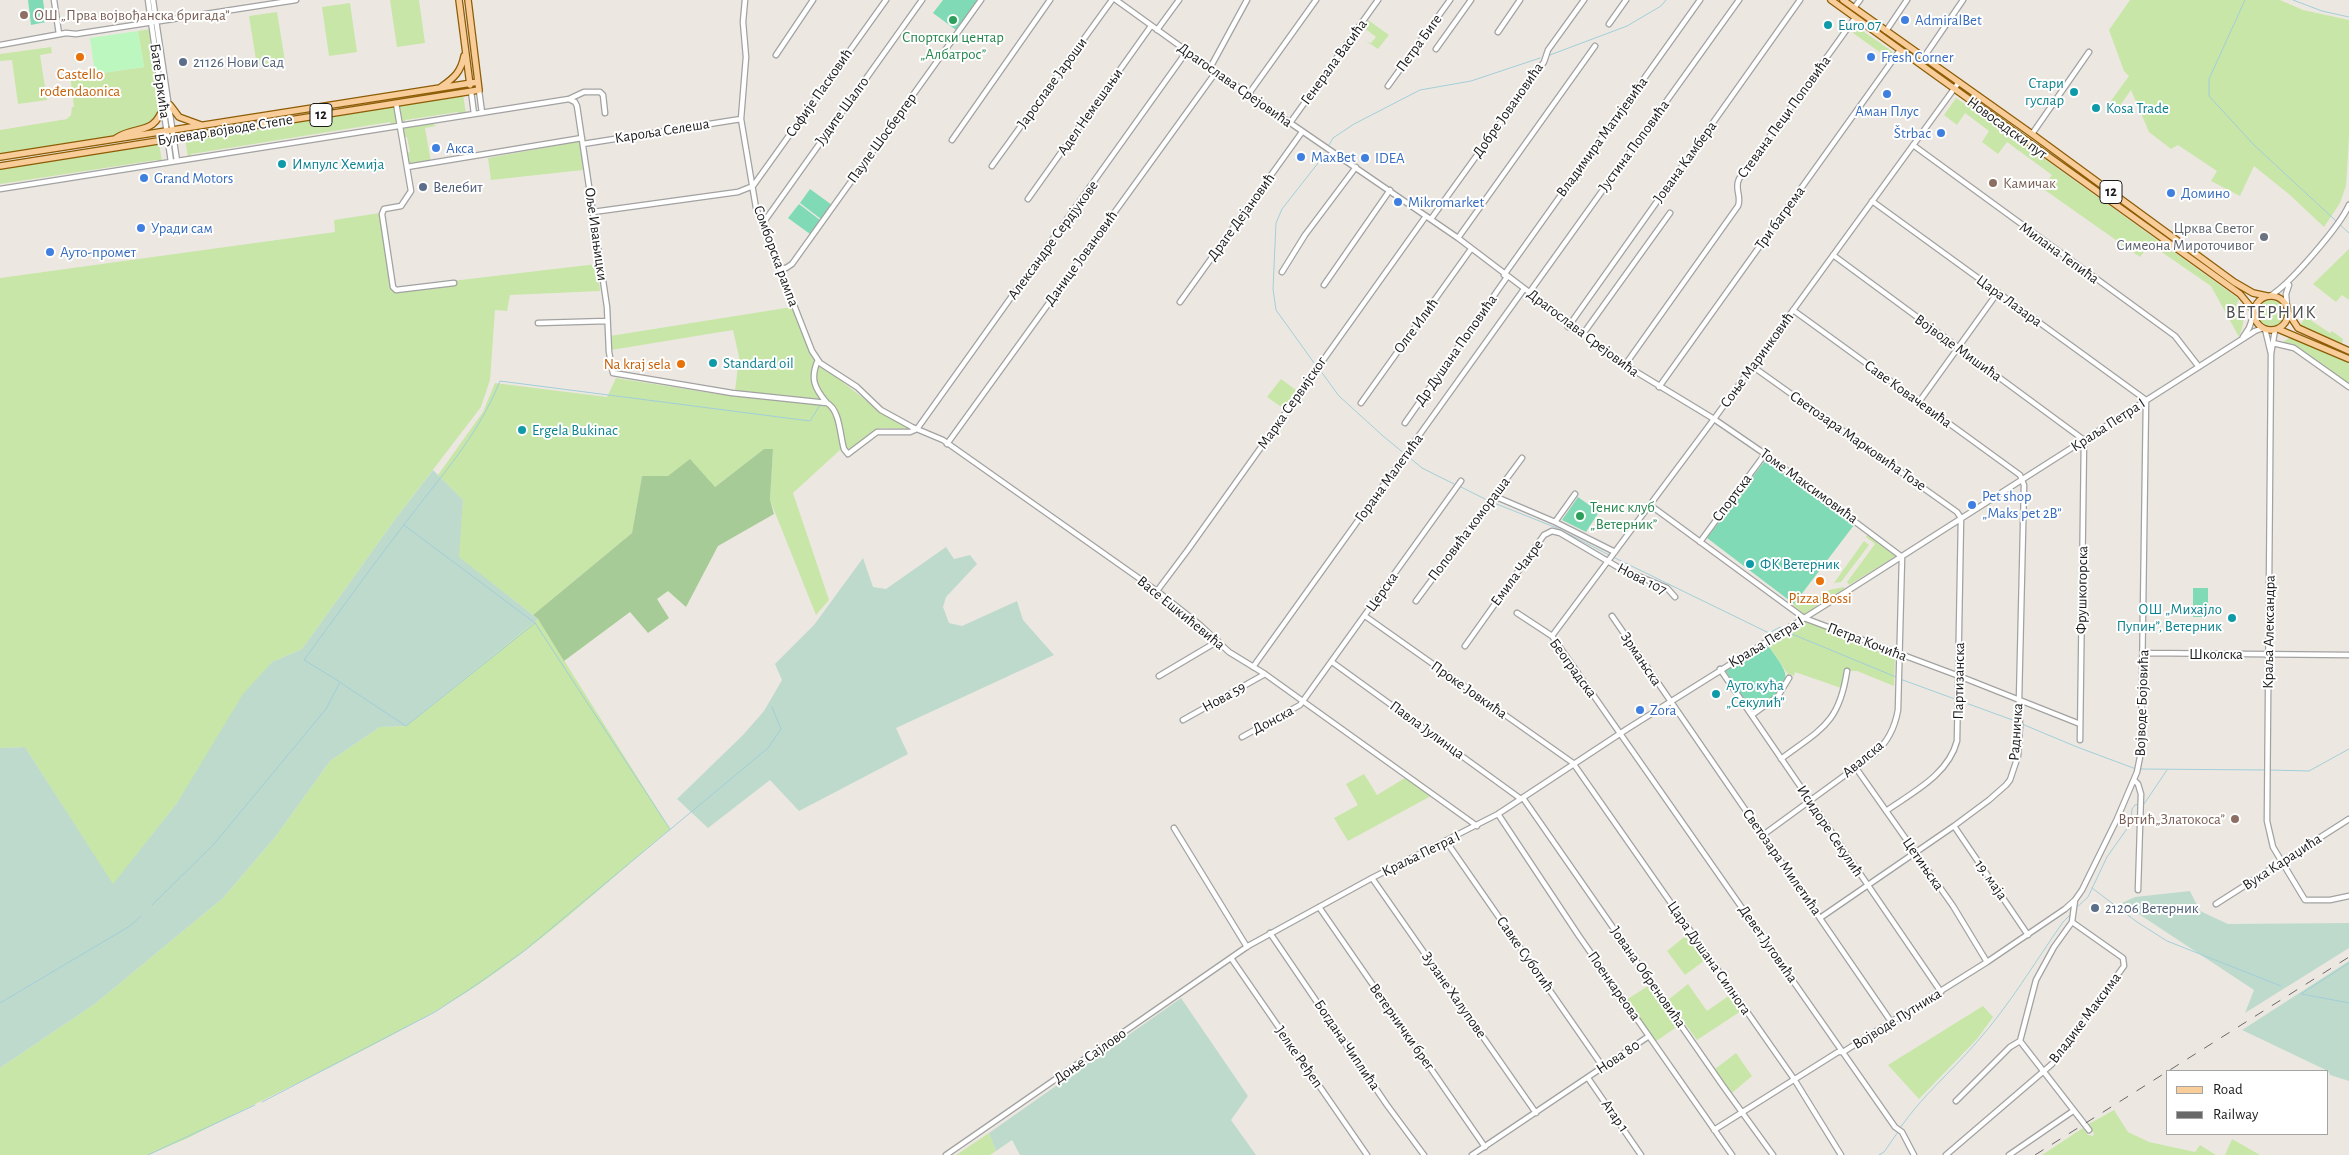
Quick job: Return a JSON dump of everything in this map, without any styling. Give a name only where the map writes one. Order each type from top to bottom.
[{"type":"main road","name":"12","points":[[439,88],[454,78],[460,71],[465,52],[459,0]]},
{"type":"main road","points":[[468,0],[479,90]]},
{"type":"main road","name":"Новосадски пут","points":[[1831,0],[2240,294],[2254,313]]},
{"type":"main road","name":"Новосадски пут","points":[[1843,0],[2032,134],[2234,282],[2253,293],[2268,296]]},
{"type":"main road","points":[[465,52],[471,91]]},
{"type":"main road","name":"Булевар војводе Степе","points":[[0,157],[478,82]]},
{"type":"main road","name":"Булевар војводе Степе","points":[[0,166],[479,90]]},
{"type":"main road","points":[[112,140],[122,134],[142,130],[153,125],[166,105],[179,117],[203,125]]},
{"type":"main road","name":"12","points":[[2268,296],[2278,298],[2288,309],[2298,328],[2349,351]]},
{"type":"main road","points":[[2254,313],[2259,301],[2268,296]]},
{"type":"main road","points":[[2276,329],[2285,323],[2288,309]]},
{"type":"main road","name":"12","points":[[2254,313],[2257,322],[2264,329]]},
{"type":"main road","points":[[2264,329],[2276,329],[2349,359]]},
{"type":"street","points":[[54,0],[59,34]]},
{"type":"street","name":"Бате Бркића","points":[[148,0],[154,22]]},
{"type":"street","name":"Бате Бркића","points":[[153,0],[154,22],[171,139],[171,162]]},
{"type":"street","points":[[0,45],[59,34],[76,34],[296,0]]},
{"type":"street","name":"Сомборска рампа","points":[[745,0],[743,22],[746,57],[741,118],[756,208],[818,360]]},
{"type":"street","points":[[776,55],[813,0]]},
{"type":"street","name":"Софије Пасковић","points":[[753,186],[886,0]]},
{"type":"street","name":"Јудите Шалго","points":[[761,221],[766,219],[922,0]]},
{"type":"street","name":"Пауле Шосбергер","points":[[780,268],[786,268],[792,264],[981,0]]},
{"type":"street","points":[[952,140],[1050,0]]},
{"type":"street","name":"Драгослава Срејовића","points":[[1114,0],[1248,95],[1458,238],[1568,326],[1583,334],[1625,366],[1714,418]]},
{"type":"street","name":"Јарославе Јароши","points":[[992,166],[1114,0]]},
{"type":"street","points":[[1157,30],[1179,0]]},
{"type":"street","points":[[1210,68],[1247,0]]},
{"type":"street","points":[[1248,95],[1316,0]]},
{"type":"street","name":"Генерала Васића","points":[[1290,124],[1378,0]]},
{"type":"street","name":"Петра Биге","points":[[1388,86],[1450,0]]},
{"type":"street","points":[[1436,49],[1471,0]]},
{"type":"street","points":[[1498,32],[1520,0]]},
{"type":"street","name":"Добре Јовановића","points":[[1431,219],[1544,62],[1548,50],[1584,0]]},
{"type":"street","points":[[1609,24],[1626,0]]},
{"type":"street","name":"Владимира Матијевића","points":[[1506,276],[1700,0]]},
{"type":"street","name":"Јустина Поповића","points":[[1529,293],[1739,0]]},
{"type":"street","name":"Јована Камбера","points":[[1568,326],[1800,0]]},
{"type":"street","points":[[1854,8],[1860,0]]},
{"type":"street","points":[[1886,31],[1907,0]]},
{"type":"street","points":[[1924,57],[1964,0]]},
{"type":"street","name":"Стевана Пеци Поповића","points":[[1625,366],[1738,206],[1740,196],[1736,187],[1739,179],[1855,18]]},
{"type":"street","name":"Адел Немешањи","points":[[1028,199],[1151,26]]},
{"type":"street","points":[[1458,238],[1595,46]]},
{"type":"street","name":"Три багрема","points":[[1659,387],[1900,50]]},
{"type":"street","name":"Александре Сердјукове","points":[[918,429],[1188,51]]},
{"type":"street","name":"Новосадски пут","points":[[2032,134],[2089,52]]},
{"type":"street","name":"Данице Јовановић","points":[[947,444],[1216,72]]},
{"type":"street","name":"Соње Маринковић","points":[[1552,636],[1959,82]]},
{"type":"street","points":[[479,90],[482,113]]},
{"type":"street","points":[[471,91],[474,114]]},
{"type":"street","points":[[0,189],[569,99],[584,92],[600,92],[604,99],[605,113]]},
{"type":"street","name":"Оље Ивањицки","points":[[569,99],[575,102],[577,106],[608,321],[613,373],[732,393],[827,403]]},
{"type":"street","points":[[396,103],[411,191],[401,206],[384,209],[382,214],[392,284],[396,290],[454,283]]},
{"type":"street","name":"Кароља Селеша","points":[[582,144],[741,118]]},
{"type":"street","name":"Драге Дејановић","points":[[1180,302],[1302,132]]},
{"type":"street","points":[[407,167],[582,138]]},
{"type":"street","name":"Бате Бркића","points":[[171,139],[177,161]]},
{"type":"street","name":"Милана Тепића","points":[[1913,145],[2175,336],[2198,367]]},
{"type":"street","points":[[1282,272],[1305,235],[1356,167]]},
{"type":"street","points":[[593,212],[738,192],[753,186]]},
{"type":"street","points":[[1324,285],[1390,190]]},
{"type":"street","name":"Цара Лазара","points":[[1872,201],[2146,400]]},
{"type":"street","points":[[2268,296],[2282,288],[2292,279],[2338,222],[2349,205]]},
{"type":"street","points":[[1583,334],[1670,213]]},
{"type":"street","name":"Марка Сервијског","points":[[1157,590],[1193,543],[1426,216]]},
{"type":"street","name":"Олге Илић","points":[[1361,403],[1471,249]]},
{"type":"street","name":"Војводе Мишића","points":[[1833,255],[2084,440]]},
{"type":"street","name":"Др Душана Поповића","points":[[1405,423],[1506,276]]},
{"type":"street","points":[[2288,309],[2286,291],[2292,279]]},
{"type":"street","name":"Горана Малетића","points":[[1253,667],[1524,289]]},
{"type":"street","points":[[1919,402],[1998,292]]},
{"type":"street","name":"Саве Ковачевића","points":[[1792,310],[2020,475],[2022,479]]},
{"type":"street","points":[[2240,342],[2249,328],[2254,313]]},
{"type":"street","points":[[538,323],[608,321]]},
{"type":"street","points":[[2264,329],[2270,354]]},
{"type":"street","name":"Краља Петра I","points":[[1232,957],[1270,933],[1372,878],[1498,814],[1720,669],[1902,557],[2255,331],[2264,329]]},
{"type":"street","points":[[2270,354],[2276,329]]},
{"type":"street","points":[[2273,343],[2288,345],[2297,350],[2349,387]]},
{"type":"street","name":"Краља Александра","points":[[2270,354],[2268,829],[2281,862],[2305,900],[2330,900],[2349,896]]},
{"type":"street","points":[[818,360],[813,372],[814,382],[827,403],[832,405],[846,453],[852,452],[878,432],[910,432],[918,429]]},
{"type":"street","name":"Васе Ешкићевића","points":[[818,360],[857,387],[881,410],[936,436],[1157,590],[1229,652],[1265,674],[1477,826]]},
{"type":"street","name":"Светозара Марковића Тозе","points":[[1752,366],[1957,512],[1961,518]]},
{"type":"street","name":"Војводе Бојовића","points":[[2075,900],[2093,869],[2138,769],[2144,653],[2146,400]]},
{"type":"street","name":"Томе Максимовића","points":[[1714,418],[1902,557]]},
{"type":"street","name":"Фрушкогорска","points":[[2080,740],[2084,440]]},
{"type":"street","name":"Спортска","points":[[1700,542],[1765,454]]},
{"type":"street","name":"Поповића комораша","points":[[1416,600],[1522,458]]},
{"type":"street","name":"Радничка","points":[[1820,918],[1954,826],[1990,800],[2009,782],[2018,756],[2020,724],[2022,479]]},
{"type":"street","name":"Церска","points":[[1303,702],[1461,481]]},
{"type":"street","points":[[1556,522],[1574,494]]},
{"type":"street","name":"Емила Чакре","points":[[1494,496],[1556,522],[1615,552]]},
{"type":"street","name":"Петра Кочића","points":[[1650,505],[1804,618],[2080,724]]},
{"type":"street","name":"Партизанска","points":[[1886,811],[1930,780],[1947,763],[1957,741],[1961,518]]},
{"type":"street","name":"Емила Чакре","points":[[1465,646],[1547,533],[1555,531],[1560,533],[1608,562]]},
{"type":"street","name":"Авалска","points":[[1763,835],[1880,749],[1891,732],[1898,710],[1902,557]]},
{"type":"street","name":"Нова 107","points":[[1608,562],[1667,588],[1674,597]]},
{"type":"street","name":"Београдска","points":[[1516,613],[1552,636],[1620,733]]},
{"type":"street","name":"Проке Јовкића","points":[[1365,616],[1574,764]]},
{"type":"street","name":"Зрмањска","points":[[1612,616],[1670,702]]},
{"type":"street","points":[[1159,676],[1218,641]]},
{"type":"street","name":"Школска","points":[[2144,653],[2349,655]]},
{"type":"street","name":"Павла Јулинца","points":[[1332,662],[1522,799]]},
{"type":"street","name":"Исидоре Секулић","points":[[1720,669],[1867,887],[1941,992]]},
{"type":"street","points":[[1780,758],[1826,726],[1833,718],[1844,694],[1847,672]]},
{"type":"street","name":"Нова 59","points":[[1183,720],[1265,674]]},
{"type":"street","points":[[1752,716],[1778,696],[1788,678]]},
{"type":"street","name":"Донска","points":[[1242,737],[1303,702]]},
{"type":"street","name":"Светозара Милетића","points":[[1670,702],[1892,1023]]},
{"type":"street","name":"Девет Југовића","points":[[1620,733],[1895,1128],[1902,1132],[1914,1155]]},
{"type":"street","name":"Цара Душана Силнога","points":[[1574,764],[1794,1079],[1841,1155]]},
{"type":"street","name":"Цетињска","points":[[1856,768],[1914,854],[1953,906],[1988,962]]},
{"type":"street","points":[[2134,780],[2140,788],[2138,890]]},
{"type":"street","name":"Јована Обреновића","points":[[1522,799],[1773,1155]]},
{"type":"street","name":"Поенкареова","points":[[1498,814],[1732,1155]]},
{"type":"street","name":"Вука Караџића","points":[[2216,904],[2349,819]]},
{"type":"street","name":"19. маја","points":[[1954,826],[2028,935]]},
{"type":"street","points":[[1174,828],[1247,947]]},
{"type":"street","name":"Савке Суботић","points":[[1446,841],[1603,1067]]},
{"type":"street","name":"Зузане Халупове","points":[[1372,878],[1536,1113]]},
{"type":"street","points":[[1956,1102],[2010,1047],[2020,1041],[2036,980],[2054,947],[2072,922],[2075,900]]},
{"type":"street","name":"Војводе Путника","points":[[1714,1130],[1838,1052],[1843,1052],[1941,992],[2028,935],[2075,900]]},
{"type":"street","name":"Ветернички брег","points":[[1319,907],[1485,1147]]},
{"type":"street","name":"Владике Максима","points":[[1946,1155],[2043,1072],[2062,1053],[2125,963],[2123,958],[2072,922]]},
{"type":"street","name":"Богдана Чиплића","points":[[1270,933],[1387,1105],[1424,1155]]},
{"type":"street","name":"Доње Сајлово","points":[[946,1155],[1232,957]]},
{"type":"street","name":"Јелке Ређеп","points":[[1232,957],[1368,1155]]},
{"type":"street","name":"Нова 80","points":[[1472,1155],[1649,1036]]},
{"type":"street","points":[[2020,1041],[2089,1130]]},
{"type":"street","name":"Атар 1","points":[[1588,1078],[1641,1155]]},
{"type":"street","points":[[2009,1155],[2073,1111]]},
{"type":"green space","points":[[28,0],[43,0],[46,22],[31,25]]},
{"type":"green space","points":[[390,0],[419,0],[425,43],[397,47]]},
{"type":"green space","name":"Спортски центар „Албатрос”","points":[[943,0],[978,0],[956,30],[933,13]]},
{"type":"green space","points":[[2130,0],[2280,0],[2303,10],[2349,20],[2349,136],[2346,186],[2340,203],[2324,227],[2290,195],[2254,166],[2240,196],[2211,181],[2217,171],[2178,145],[2171,149],[2149,132],[2131,90],[2116,111],[2108,105],[2129,76],[2124,71],[2109,30]]},
{"type":"green space","points":[[350,3],[357,52],[329,56],[322,7]]},
{"type":"green space","points":[[277,12],[285,61],[257,66],[249,16]]},
{"type":"green space","points":[[1368,20],[1389,35],[1378,49],[1366,41],[1371,43],[1376,37],[1363,27]]},
{"type":"green space","points":[[1857,27],[1893,52],[1888,58],[1853,33]]},
{"type":"green space","points":[[151,29],[162,105],[156,119],[145,127],[122,131],[111,138],[0,156],[0,130],[67,119],[71,115],[72,107],[74,107],[70,74],[95,70],[95,74],[144,67],[138,31]]},
{"type":"green space","points":[[138,31],[144,67],[95,74],[90,38]]},
{"type":"green space","points":[[51,47],[52,53],[40,55],[47,100],[18,104],[12,60],[0,61],[0,54]]},
{"type":"green space","points":[[463,94],[466,114],[459,115],[458,112],[405,120],[405,124],[402,124],[400,105]]},
{"type":"green space","points":[[1956,98],[1969,107],[1971,106],[2239,299],[2237,304],[2242,313],[2243,320],[2239,337],[2211,286],[2150,244],[2140,257],[2042,188],[2052,175],[2007,142],[1998,154],[1982,142],[1989,131],[1965,113],[1957,125],[1944,115]]},
{"type":"green space","points":[[394,106],[399,124],[392,126],[390,122],[191,154],[191,157],[188,158],[185,138]]},
{"type":"green space","points":[[432,123],[436,126],[425,128],[431,162],[410,165],[406,153],[410,152],[407,137],[403,137],[402,130]]},
{"type":"green space","points":[[580,141],[583,170],[491,180],[488,158]]},
{"type":"green space","points":[[159,142],[162,162],[158,163],[157,160],[0,184],[0,167]]},
{"type":"green space","points":[[810,189],[832,205],[821,219],[800,203]]},
{"type":"green space","points":[[799,204],[820,220],[810,234],[788,218]]},
{"type":"green space","points":[[380,213],[392,288],[597,264],[600,291],[510,295],[507,311],[495,310],[490,380],[481,407],[396,518],[302,649],[272,662],[177,803],[113,885],[25,747],[0,748],[0,278],[335,232],[334,220]]},
{"type":"green space","points":[[2349,249],[2349,300],[2342,295],[2336,302],[2313,284]]},
{"type":"green space","points":[[2271,300],[2280,304],[2284,313],[2280,322],[2271,326],[2262,322],[2258,313],[2262,304]]},
{"type":"green space","points":[[792,307],[812,358],[877,409],[910,429],[880,428],[870,433],[844,455],[840,450],[793,493],[829,600],[816,615],[770,500],[773,449],[764,449],[715,487],[668,476],[642,476],[632,533],[533,615],[458,557],[463,500],[438,475],[483,412],[495,383],[607,397],[616,378],[717,394],[793,402],[793,396],[735,391],[739,357],[733,330],[611,350],[610,336]]},
{"type":"green space","points":[[2306,317],[2343,339],[2342,347],[2299,326]]},
{"type":"green space","points":[[2292,336],[2349,361],[2349,385],[2299,348],[2283,342]]},
{"type":"green space","points":[[1281,379],[1300,393],[1287,411],[1267,397]]},
{"type":"green space","points":[[764,449],[773,449],[770,500],[774,514],[718,546],[686,607],[668,591],[657,599],[669,618],[648,633],[630,612],[564,661],[538,619],[533,615],[632,533],[642,476],[668,476],[690,459],[715,487]]},
{"type":"green space","points":[[1766,459],[1854,525],[1794,604],[1707,538]]},
{"type":"green space","points":[[433,470],[463,500],[459,557],[538,619],[406,726],[380,727],[330,761],[276,836],[223,898],[96,1003],[0,1068],[0,748],[25,747],[113,884],[177,803],[243,694],[272,662],[302,649],[396,518]]},
{"type":"green space","name":"Тенис клуб „Ветерник”","points":[[1578,497],[1599,512],[1586,532],[1562,520]]},
{"type":"green space","points":[[1869,533],[1896,556],[1849,585],[1847,582],[1875,544],[1866,537]]},
{"type":"green space","points":[[1864,541],[1869,545],[1841,582],[1834,583]]},
{"type":"green space","points":[[946,547],[954,559],[970,555],[977,564],[946,597],[943,607],[949,623],[962,626],[1017,601],[1023,620],[1054,655],[896,728],[908,754],[799,811],[770,780],[708,828],[677,799],[743,735],[764,711],[782,680],[775,664],[814,625],[863,558],[873,587],[886,589]]},
{"type":"green space","points":[[1844,587],[1844,589],[1804,614],[1793,605],[1802,594],[1812,601],[1817,594],[1821,597],[1829,590]]},
{"type":"green space","points":[[2193,588],[2208,588],[2208,617],[2193,617]]},
{"type":"green space","points":[[538,619],[670,829],[556,926],[497,972],[466,993],[373,1045],[188,1138],[148,1155],[0,1155],[0,1068],[96,1003],[223,898],[276,836],[330,761],[380,727],[406,726]]},
{"type":"green space","points":[[1805,621],[1895,656],[1894,686],[1857,671],[1844,671],[1841,688],[1795,672],[1794,676],[1787,673],[1767,643]]},
{"type":"green space","points":[[1767,643],[1784,670],[1784,683],[1776,695],[1753,712],[1725,670]]},
{"type":"green space","points":[[1364,774],[1377,795],[1405,778],[1431,796],[1348,841],[1334,818],[1358,805],[1346,784]]},
{"type":"green space","points":[[2190,891],[2200,911],[2228,924],[2349,923],[2349,948],[2245,1013],[2254,990],[2122,903],[2135,897]]},
{"type":"green space","points":[[1688,934],[1705,960],[1685,975],[1667,951]]},
{"type":"green space","points":[[2349,961],[2349,1081],[2330,1075],[2329,1070],[2242,1030]]},
{"type":"green space","points":[[1688,984],[1707,1011],[1730,995],[1741,1011],[1697,1040],[1668,1000]]},
{"type":"green space","points":[[1648,986],[1678,1026],[1655,1042],[1626,1000]]},
{"type":"green space","points":[[1181,998],[1248,1096],[1231,1120],[1256,1155],[1020,1155],[1012,1140],[996,1151],[989,1133]]},
{"type":"green space","points":[[1983,1006],[1993,1017],[1977,1039],[1919,1099],[1888,1065]]},
{"type":"green space","points":[[1736,1053],[1752,1076],[1732,1093],[1715,1069]]},
{"type":"green space","points":[[2114,1110],[2128,1132],[2149,1142],[2195,1152],[2200,1145],[2216,1155],[2042,1155],[2083,1128],[2088,1135],[2093,1136],[2094,1133],[2087,1125]]},
{"type":"green space","points":[[989,1133],[996,1151],[990,1155],[956,1155]]},
{"type":"green space","points":[[2232,1139],[2260,1155],[2225,1155]]},
{"type":"waterway","points":[[1550,55],[1627,26],[1661,6],[1666,0]]},
{"type":"waterway","points":[[2245,0],[2209,79],[2209,96],[2254,145],[2349,233]]},
{"type":"waterway","points":[[2293,0],[2322,11],[2349,17]]},
{"type":"waterway","points":[[1329,145],[1333,138],[1354,124],[1420,90],[1471,81],[1540,58]]},
{"type":"waterway","points":[[1317,367],[1276,310],[1273,289],[1276,223],[1282,209],[1322,158]]},
{"type":"waterway","points":[[1320,370],[1339,396],[1383,436],[1422,468],[1454,484]]},
{"type":"waterway","points":[[152,905],[214,844],[326,709],[340,682],[304,660],[469,439],[491,402],[500,381],[810,421],[820,405]]},
{"type":"waterway","points":[[1461,487],[1489,501]]},
{"type":"waterway","points":[[1494,503],[1557,528],[1609,555]]},
{"type":"waterway","points":[[404,525],[535,623],[670,829]]},
{"type":"waterway","points":[[1613,557],[1769,633],[1780,627],[1784,630]]},
{"type":"waterway","points":[[341,683],[406,726],[535,623]]},
{"type":"waterway","points":[[1787,632],[1896,677]]},
{"type":"waterway","points":[[1900,679],[2018,722]]},
{"type":"waterway","points":[[262,1102],[435,1012],[524,951],[768,748],[781,729],[772,707]]},
{"type":"waterway","points":[[2022,724],[2136,769]]},
{"type":"waterway","points":[[2270,770],[2309,771],[2349,749]]},
{"type":"waterway","points":[[2140,769],[2266,770]]},
{"type":"waterway","points":[[2076,908],[2088,897],[2107,857],[2131,823],[2132,809],[2135,805],[2144,804],[2167,770]]},
{"type":"waterway","points":[[2092,888],[2137,922],[2167,941],[2281,986]]},
{"type":"waterway","points":[[1900,1128],[1918,1105],[1988,1029],[2011,999],[2063,922],[2072,913]]},
{"type":"waterway","points":[[0,1003],[130,926],[141,916]]},
{"type":"waterway","points":[[2301,994],[2349,963]]},
{"type":"waterway","points":[[2302,994],[2349,1003]]},
{"type":"waterway","points":[[148,1155],[255,1105]]},
{"type":"waterway","points":[[1879,1155],[1884,1152],[1898,1132]]},
{"type":"railway","points":[[2170,1070],[2349,957]]},
{"type":"railway","points":[[2035,1155],[2166,1072]]},
{"type":"place","name":"ОШ „Прва војвођанска бригада”","points":[[24,15]]},
{"type":"place","name":"Спортски центар „Албатрос”","points":[[953,20]]},
{"type":"place","name":"AdmiralBet","points":[[1905,20]]},
{"type":"place","name":"Euro 07","points":[[1828,25]]},
{"type":"place","name":"Castello rođendaonica","points":[[80,57]]},
{"type":"place","name":"Fresh Corner","points":[[1871,57]]},
{"type":"place","name":"21126 Нови Сад","points":[[183,62]]},
{"type":"place","name":"Стари гуслар","points":[[2074,92]]},
{"type":"place","name":"Аман Плус","points":[[1887,94]]},
{"type":"place","name":"Kosa Trade","points":[[2096,108]]},
{"type":"place","name":"Štrbac","points":[[1941,133]]},
{"type":"place","name":"Акса","points":[[436,148]]},
{"type":"place","name":"MaxBet","points":[[1301,157]]},
{"type":"place","name":"IDEA","points":[[1365,158]]},
{"type":"place","name":"Импулс Хемија","points":[[282,164]]},
{"type":"place","name":"Grand Motors","points":[[144,178]]},
{"type":"place","name":"Камичак","points":[[1993,183]]},
{"type":"place","name":"Велебит","points":[[423,187]]},
{"type":"place","name":"Домино","points":[[2171,193]]},
{"type":"place","name":"Mikromarket","points":[[1398,202]]},
{"type":"place","name":"Уради сам","points":[[141,228]]},
{"type":"place","name":"Црква Светог Симеона Мироточивог","points":[[2264,237]]},
{"type":"place","name":"Ауто-промет","points":[[50,252]]},
{"type":"place","name":"Standard oil","points":[[713,363]]},
{"type":"place","name":"Na kraj sela","points":[[681,364]]},
{"type":"place","name":"Ergela Bukinac","points":[[522,430]]},
{"type":"place","name":"Pet shop „Maks pet 2B”","points":[[1972,505]]},
{"type":"place","name":"Тенис клуб „Ветерник”","points":[[1580,516]]},
{"type":"place","name":"ФК Ветерник","points":[[1750,564]]},
{"type":"place","name":"Pizza Bossi","points":[[1820,581]]},
{"type":"place","name":"ОШ „Михајло Пупин”, Ветерник","points":[[2232,618]]},
{"type":"place","name":"Ауто кућа „Секулић”","points":[[1716,694]]},
{"type":"place","name":"Zora","points":[[1640,710]]},
{"type":"place","name":"Вртић„Златокоса”","points":[[2235,819]]},
{"type":"place","name":"21206 Ветерник","points":[[2095,908]]},
{"type":"district","name":"ВЕТЕРНИК","points":[[2271,313]]}]
